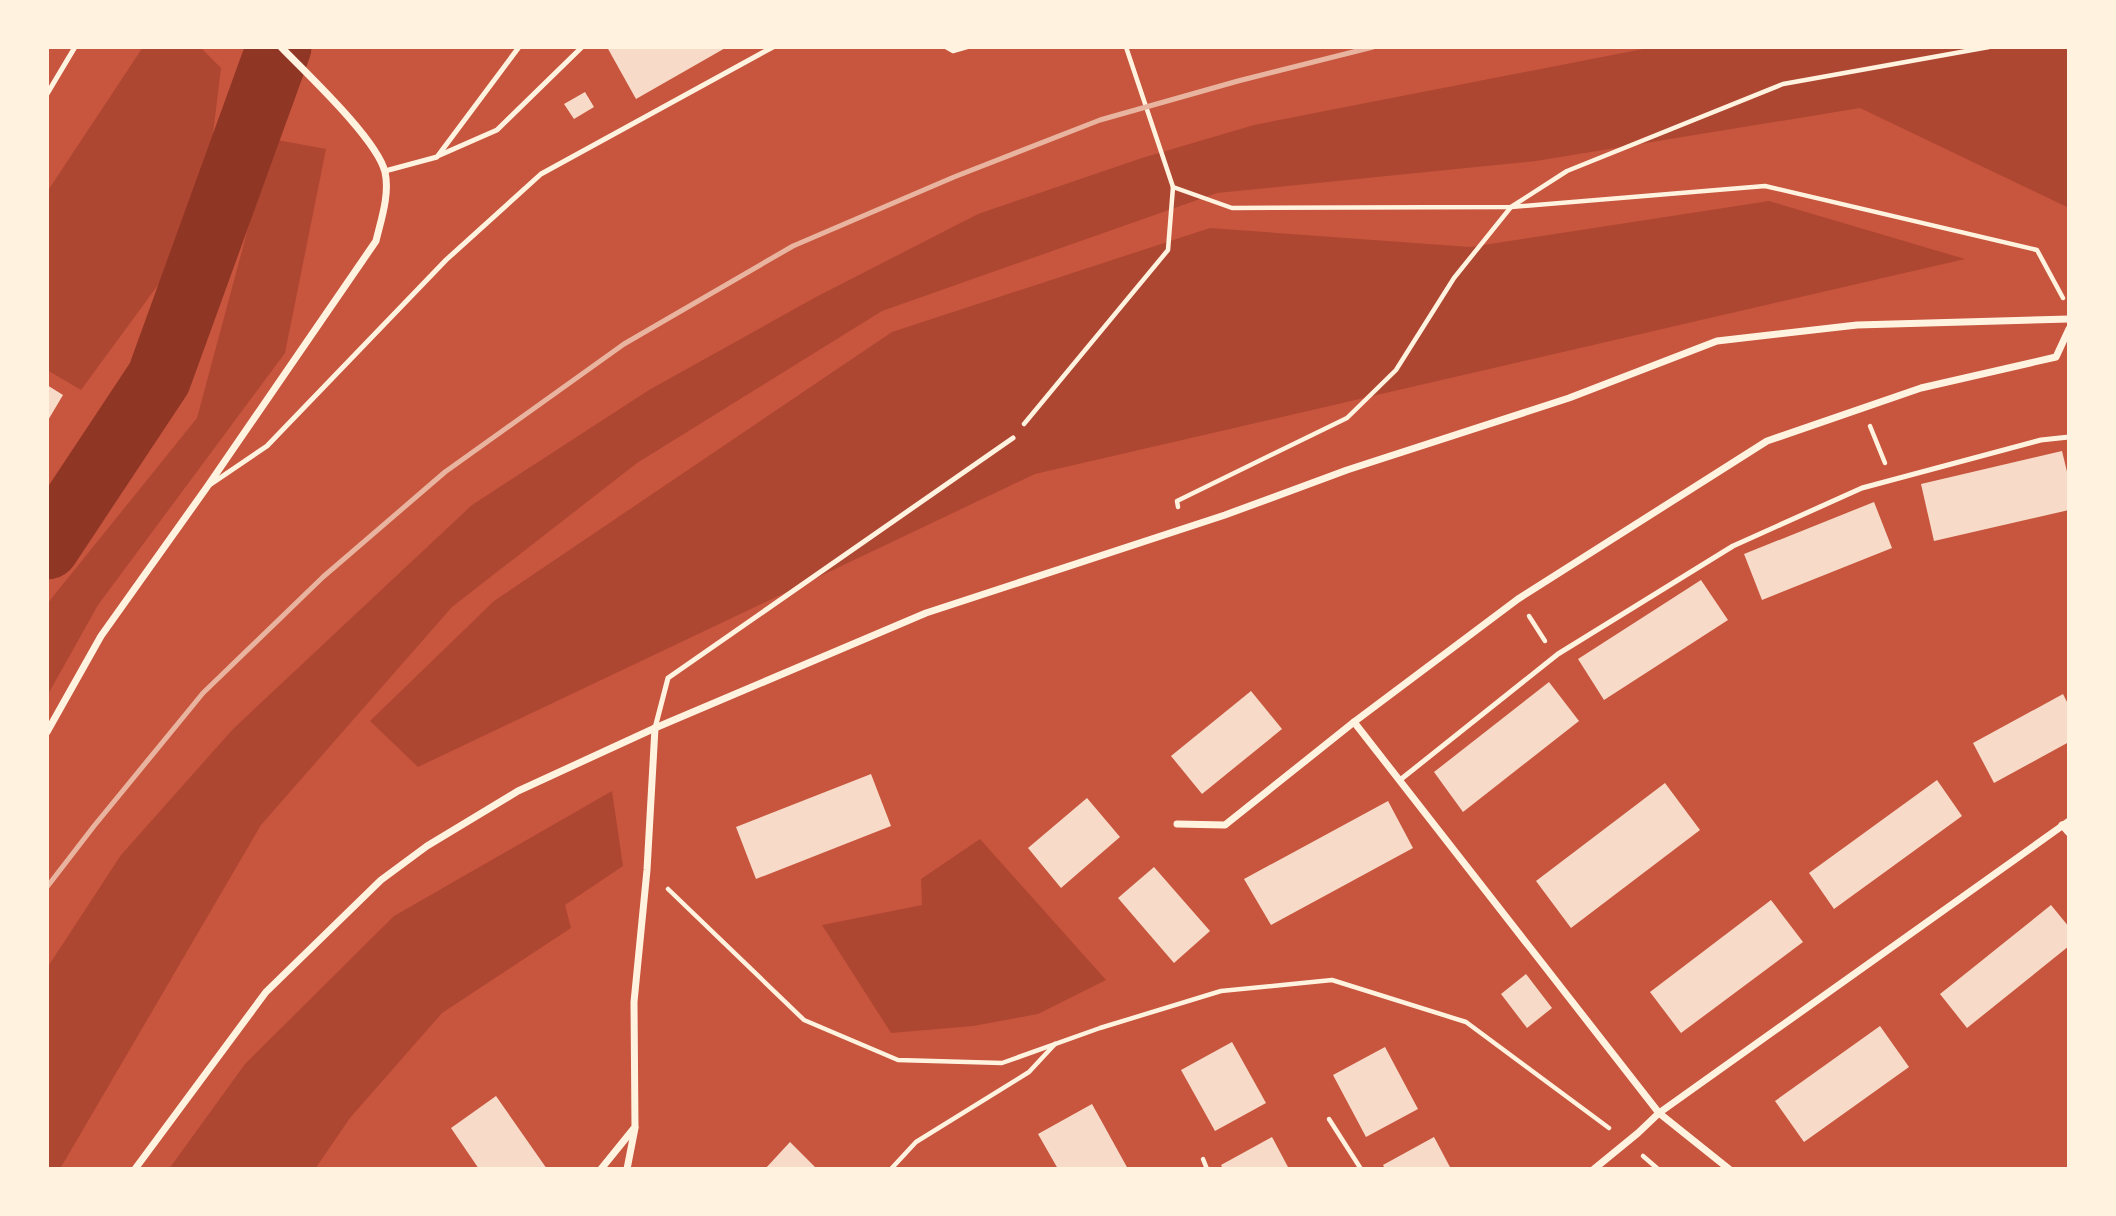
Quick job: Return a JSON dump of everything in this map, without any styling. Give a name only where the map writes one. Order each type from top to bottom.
[{"type":"street","points":[[47,732],[101,635],[207,487],[376,241],[385,205],[385,171],[372,146],[344,112],[281,47]]},
{"type":"street","points":[[135,1169],[266,992],[381,880],[427,846],[518,791],[655,728],[926,612],[1569,398],[1717,341],[1857,326],[2069,319]]},
{"type":"street","points":[[1177,824],[1225,825],[1354,722],[1518,599],[1767,441],[1921,388],[2056,357],[2069,329]]},
{"type":"street","points":[[1354,722],[1659,1113],[1729,1169]]},
{"type":"street","points":[[627,1169],[635,1127],[634,1002],[647,870],[655,728]]},
{"type":"street","points":[[1594,1169],[1659,1113],[2065,823],[2069,833]]},
{"type":"street","points":[[601,1169],[635,1127]]},
{"type":"lane","points":[[47,94],[75,47]]},
{"type":"lane","points":[[437,157],[519,47]]},
{"type":"lane","points":[[385,171],[437,157],[496,130],[582,47]]},
{"type":"lane","points":[[207,487],[267,446],[446,261],[541,174],[773,47]]},
{"type":"lane","points":[[1399,780],[1558,654],[1734,546],[1862,488],[2041,440],[2069,437]]},
{"type":"lane","points":[[655,728],[668,678],[1013,438]]},
{"type":"path","points":[[946,47],[953,51],[967,47]]},
{"type":"path","points":[[1013,438],[1168,250],[1173,187],[1126,47]]},
{"type":"path","points":[[1182,529],[1177,501],[1347,418],[1396,370],[1454,278],[1511,207],[1567,171],[1783,84],[1989,47]]},
{"type":"path","points":[[1173,187],[1232,208],[1511,207],[1765,186],[2037,250],[2069,310]]},
{"type":"path","points":[[1863,407],[1893,479]]},
{"type":"path","points":[[1518,599],[1545,641],[1558,654]]},
{"type":"path","points":[[647,870],[804,1020],[898,1060],[1002,1063],[1100,1028],[1221,991],[1332,981],[1466,1022],[1595,1116]]},
{"type":"path","points":[[891,1169],[916,1142],[1028,1072],[1056,1044]]},
{"type":"path","points":[[1329,1119],[1361,1169]]},
{"type":"path","points":[[1203,1159],[1207,1169]]},
{"type":"shaded area","points":[[143,47],[200,47],[221,68],[202,225],[81,390],[47,370],[47,192]]},
{"type":"shaded area","points":[[1653,47],[2069,47],[2069,208],[1860,108],[1536,161],[1217,193],[882,311],[637,463],[452,607],[261,825],[60,1169],[47,1169],[47,968],[121,855],[233,729],[472,505],[649,390],[816,297],[978,214],[1142,158],[1254,125]]},
{"type":"shaded area","points":[[272,139],[326,149],[285,353],[98,605],[47,696],[47,604],[197,418]]},
{"type":"shaded area","points":[[1769,201],[1965,259],[1035,474],[418,767],[370,721],[494,601],[892,332],[1210,228],[1470,247]]},
{"type":"shaded area","points":[[612,791],[623,866],[565,905],[571,928],[442,1013],[350,1118],[315,1169],[169,1169],[245,1064],[394,916]]},
{"type":"shaded area","points":[[980,839],[1106,980],[1038,1014],[973,1026],[891,1033],[822,925],[922,905],[921,879]]},
{"type":"building","points":[[607,47],[727,47],[636,99]]},
{"type":"building","points":[[585,92],[594,107],[574,119],[564,104]]},
{"type":"building","points":[[47,385],[63,395],[47,422]]},
{"type":"building","points":[[2062,451],[2069,480],[2069,510],[1934,541],[1921,484]]},
{"type":"building","points":[[1874,502],[1892,548],[1762,600],[1744,554]]},
{"type":"building","points":[[1701,580],[1728,620],[1604,700],[1578,659]]},
{"type":"building","points":[[1549,682],[1579,721],[1463,812],[1434,772]]},
{"type":"building","points":[[1251,691],[1282,729],[1202,794],[1171,756]]},
{"type":"building","points":[[2063,694],[2069,706],[2069,742],[1994,783],[1973,743]]},
{"type":"building","points":[[871,774],[891,826],[756,879],[736,827]]},
{"type":"building","points":[[1937,780],[1962,816],[1834,909],[1809,873]]},
{"type":"building","points":[[1665,783],[1700,830],[1571,928],[1536,881]]},
{"type":"building","points":[[1087,798],[1120,837],[1061,888],[1028,848]]},
{"type":"building","points":[[1388,801],[1413,848],[1271,925],[1244,879]]},
{"type":"building","points":[[1154,867],[1210,931],[1174,963],[1118,898]]},
{"type":"building","points":[[1771,900],[1803,942],[1681,1033],[1650,992]]},
{"type":"building","points":[[2051,905],[2069,927],[2069,946],[1967,1028],[1940,994]]},
{"type":"building","points":[[1526,974],[1552,1008],[1527,1028],[1501,994]]},
{"type":"building","points":[[1880,1026],[1909,1067],[1804,1142],[1775,1101]]},
{"type":"building","points":[[1232,1042],[1266,1103],[1215,1131],[1181,1070]]},
{"type":"building","points":[[1385,1047],[1418,1109],[1366,1137],[1333,1075]]},
{"type":"building","points":[[496,1096],[547,1169],[479,1169],[451,1128]]},
{"type":"building","points":[[1092,1104],[1128,1169],[1058,1169],[1038,1134]]},
{"type":"building","points":[[1272,1137],[1289,1169],[1223,1169],[1221,1165]]},
{"type":"building","points":[[1434,1137],[1451,1169],[1385,1169],[1383,1165]]},
{"type":"building","points":[[790,1142],[817,1169],[765,1169]]},
{"type":"waterway","points":[[47,547],[159,378],[279,47]]},
{"type":"railway","points":[[47,887],[203,693],[323,577],[445,472],[624,344],[793,246],[954,177],[1100,120],[1373,47]]}]
